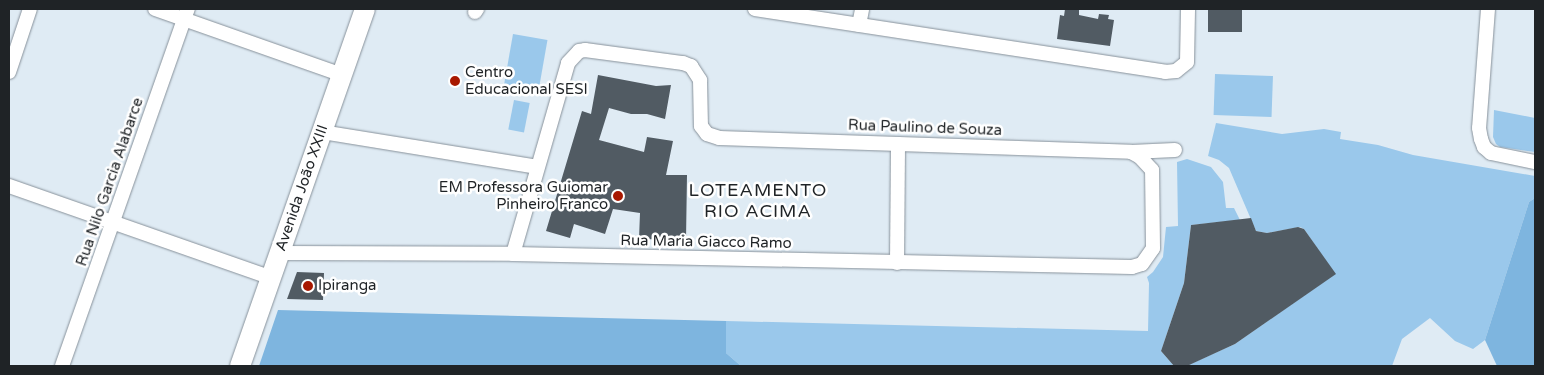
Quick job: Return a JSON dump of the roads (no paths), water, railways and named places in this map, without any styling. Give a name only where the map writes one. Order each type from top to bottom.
[{"type":"main road","name":"Avenida João XXIII","points":[[240,366],[365,9]]},
{"type":"street","points":[[9,72],[30,9]]},
{"type":"street","points":[[155,9],[186,14],[342,75]]},
{"type":"street","points":[[755,9],[1165,72],[1176,71],[1187,62],[1188,9]]},
{"type":"street","points":[[859,25],[862,9]]},
{"type":"street","points":[[1488,9],[1479,128],[1481,138],[1484,147],[1492,153],[1535,162]]},
{"type":"street","name":"Rua Nilo Garcia Alabarce","points":[[62,366],[114,224],[186,14]]},
{"type":"street","name":"Rua Paulino de Souza","points":[[537,167],[568,63],[578,51],[585,50],[683,63],[691,66],[700,80],[701,126],[707,134],[719,138],[1131,152],[1175,150],[1152,170]]},
{"type":"street","points":[[322,132],[537,167],[513,254]]},
{"type":"street","points":[[897,263],[898,144]]},
{"type":"street","points":[[1131,152],[1140,157],[1152,170]]},
{"type":"street","name":"Rua Maria Giacco Ramo","points":[[279,253],[513,254],[1132,267],[1142,264],[1153,248],[1152,170]]},
{"type":"street","points":[[9,186],[271,278]]},
{"type":"place","name":"Centro Educacional SESI","points":[[455,81]]},
{"type":"place","name":"EM Professora Guiomar Pinheiro Franco","points":[[618,196]]},
{"type":"place","name":"Ipiranga","points":[[308,286]]},
{"type":"district","name":"LOTEAMENTO RIO ACIMA","points":[[758,201]]}]
